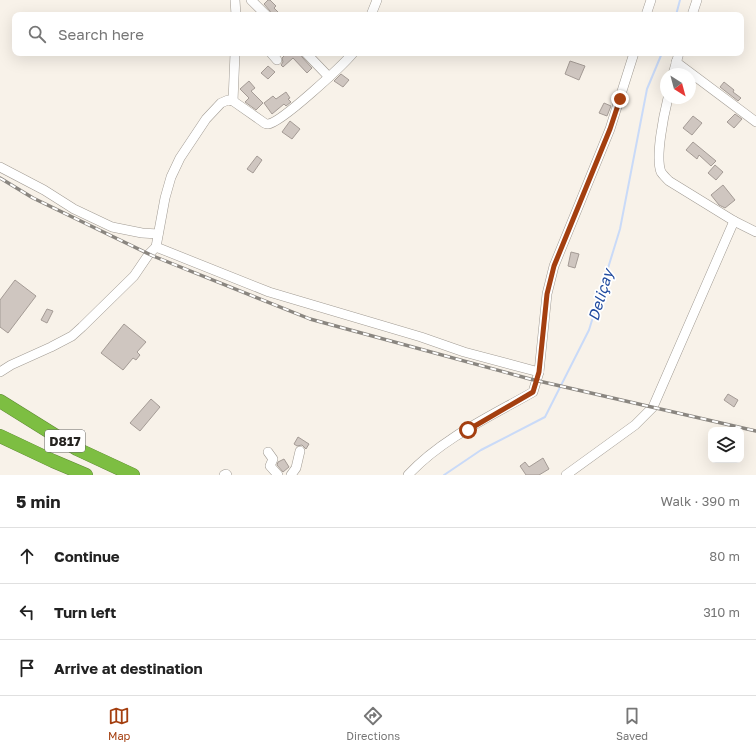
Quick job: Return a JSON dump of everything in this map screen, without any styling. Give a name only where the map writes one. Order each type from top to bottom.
[{"type":"highway","name":"D817","points":[[0,401],[77,448],[133,475]]},
{"type":"highway","name":"D817","points":[[0,436],[86,475]]},
{"type":"street","points":[[235,0],[236,12]]},
{"type":"street","points":[[251,0],[263,12]]},
{"type":"street","points":[[372,12],[377,0]]},
{"type":"street","points":[[647,12],[651,0]]},
{"type":"street","points":[[693,12],[697,0]]},
{"type":"street","points":[[233,101],[235,56]]},
{"type":"street","points":[[309,56],[329,77]]},
{"type":"street","points":[[0,372],[11,365],[51,347],[77,332],[134,276],[149,254],[156,247],[169,184],[180,158],[206,119],[221,104],[228,100],[233,101],[252,115],[268,124],[279,120],[329,77],[350,56]]},
{"type":"street","points":[[408,475],[425,459],[444,445],[533,392],[539,372],[547,294],[554,266],[610,129],[633,56]]},
{"type":"street","points":[[674,68],[677,57],[756,122]]},
{"type":"street","points":[[667,104],[661,132],[660,159],[662,172],[669,181],[756,232]]},
{"type":"street","points":[[0,167],[44,190],[74,209],[112,227],[142,233],[158,234]]},
{"type":"street","points":[[566,475],[635,425],[653,407],[734,220]]},
{"type":"street","points":[[156,247],[269,292],[331,312],[421,337],[464,352],[539,372]]},
{"type":"street","points":[[291,475],[296,468],[300,451]]},
{"type":"street","points":[[268,452],[273,459],[270,466],[278,475]]},
{"type":"building","points":[[270,0],[276,6],[274,8],[278,12],[270,12],[264,4]]},
{"type":"building","points":[[284,56],[302,56],[312,68],[307,73],[293,58],[283,67],[281,65],[283,62],[282,58]]},
{"type":"building","points":[[570,61],[585,66],[579,80],[565,74]]},
{"type":"building","points":[[268,66],[275,72],[268,79],[261,73]]},
{"type":"building","points":[[341,74],[349,80],[343,87],[334,81]]},
{"type":"building","points":[[249,81],[255,88],[251,91],[263,103],[256,110],[245,102],[249,98],[240,89]]},
{"type":"building","points":[[724,82],[741,98],[738,101],[720,87]]},
{"type":"building","points":[[286,92],[290,98],[288,99],[291,102],[286,106],[284,104],[272,114],[264,103],[273,96],[276,99]]},
{"type":"building","points":[[604,103],[611,106],[607,116],[599,113]]},
{"type":"building","points":[[735,114],[742,119],[734,128],[727,122]]},
{"type":"building","points":[[693,116],[702,123],[692,135],[683,128]]},
{"type":"building","points":[[290,121],[300,129],[292,139],[282,132]]},
{"type":"building","points":[[693,142],[716,161],[711,166],[699,155],[697,159],[686,150]]},
{"type":"building","points":[[257,156],[262,160],[253,173],[247,169]]},
{"type":"building","points":[[715,165],[723,172],[716,180],[708,173]]},
{"type":"building","points":[[723,185],[735,200],[725,208],[719,205],[711,195]]},
{"type":"building","points":[[571,252],[579,254],[575,268],[568,266]]},
{"type":"building","points":[[15,280],[36,296],[8,333],[0,327],[0,300]]},
{"type":"building","points":[[47,309],[53,311],[47,323],[41,320]]},
{"type":"building","points":[[124,324],[146,342],[137,352],[140,355],[136,360],[133,358],[123,370],[101,353]]},
{"type":"building","points":[[728,394],[738,400],[734,407],[724,400]]},
{"type":"building","points":[[151,399],[160,407],[140,431],[130,423]]},
{"type":"building","points":[[298,437],[309,444],[306,449],[302,445],[297,446],[294,444]]},
{"type":"building","points":[[543,458],[549,469],[539,475],[526,475],[520,466],[525,462],[529,467]]},
{"type":"building","points":[[284,459],[289,467],[283,472],[277,465],[278,462]]},
{"type":"waterway","name":"Deliçay","points":[[677,12],[680,0]]},
{"type":"waterway","name":"Deliçay","points":[[444,475],[481,450],[545,417],[589,330],[620,229],[647,89],[661,56]]},
{"type":"railway","points":[[0,178],[33,198],[153,256],[310,319],[530,379],[756,431]]},
{"type":"route","points":[[468,430],[533,392],[539,372],[547,294],[554,266],[598,155],[610,129],[620,99]]}]
